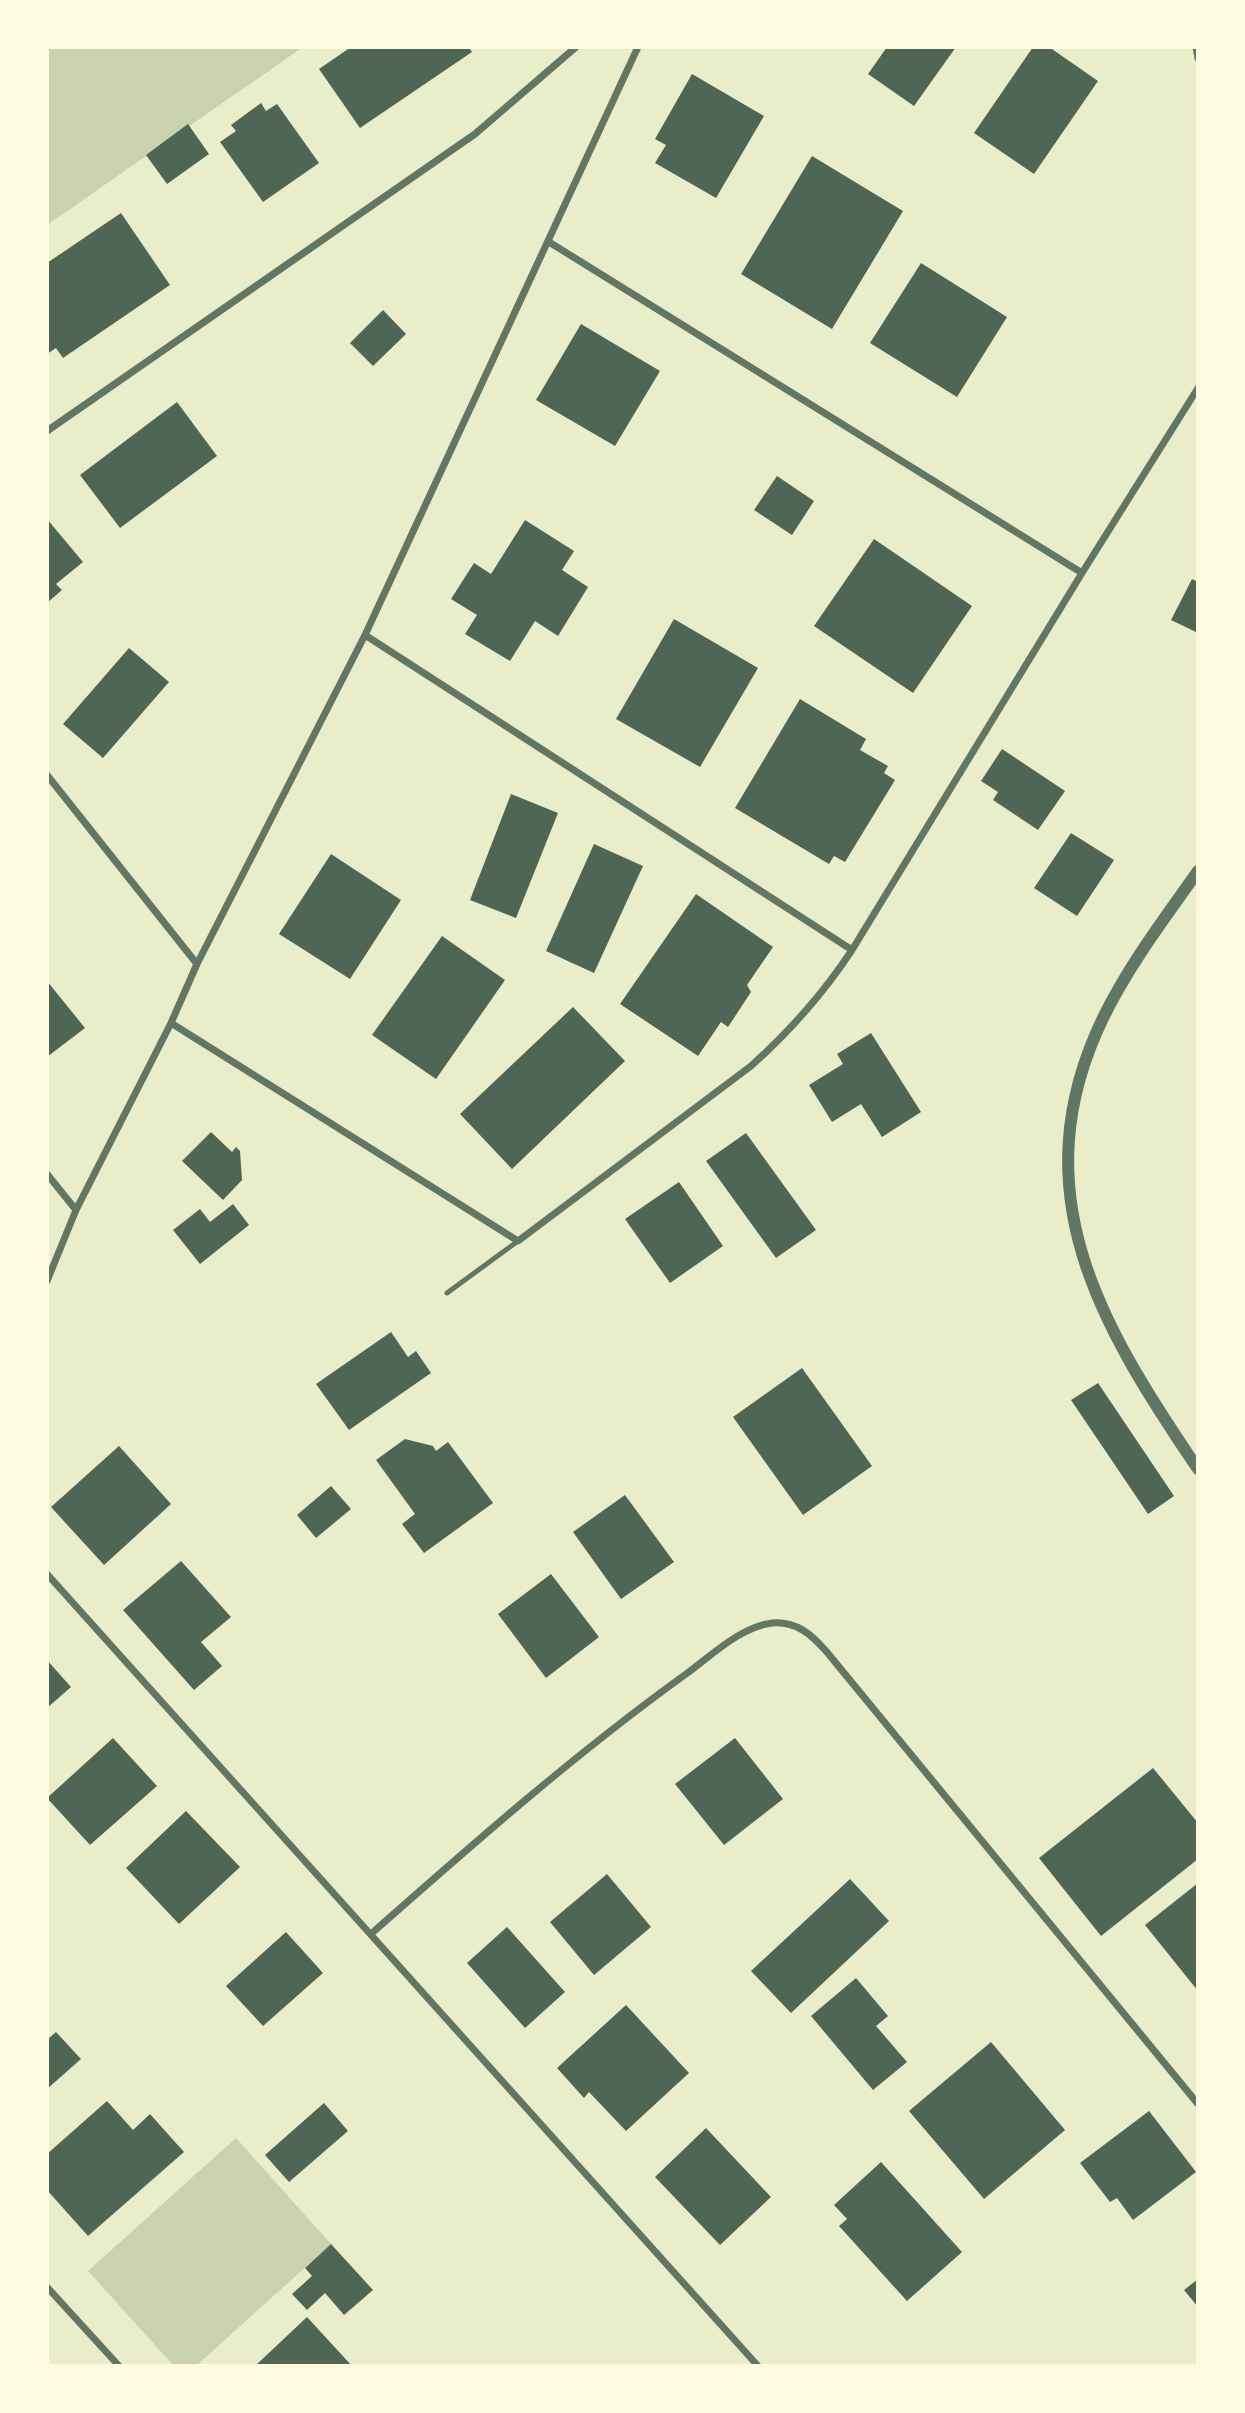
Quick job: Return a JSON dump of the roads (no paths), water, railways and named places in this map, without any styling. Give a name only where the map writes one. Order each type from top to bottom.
[{"type":"street","points":[[47,430],[475,134],[576,47]]},
{"type":"street","points":[[47,1281],[76,1210],[171,1023],[197,964],[365,635],[550,242],[638,47]]},
{"type":"street","points":[[1196,47],[1198,58]]},
{"type":"street","points":[[550,242],[1082,573]]},
{"type":"street","points":[[171,1023],[518,1241],[759,1059],[818,998],[852,950],[1198,388]]},
{"type":"street","points":[[365,635],[852,950]]},
{"type":"street","points":[[47,775],[197,964]]},
{"type":"street","points":[[1198,871],[1130,968],[1103,1018],[1076,1090],[1069,1164],[1073,1214],[1094,1292],[1131,1366],[1198,1469]]},
{"type":"street","points":[[47,1174],[76,1210]]},
{"type":"street","points":[[47,1574],[758,2366]]},
{"type":"street","points":[[372,1933],[518,1804],[625,1718],[744,1633],[770,1623],[797,1626],[826,1651],[1198,2104]]},
{"type":"street","points":[[47,2287],[119,2366]]},
{"type":"lane","points":[[447,1293],[518,1241]]}]
